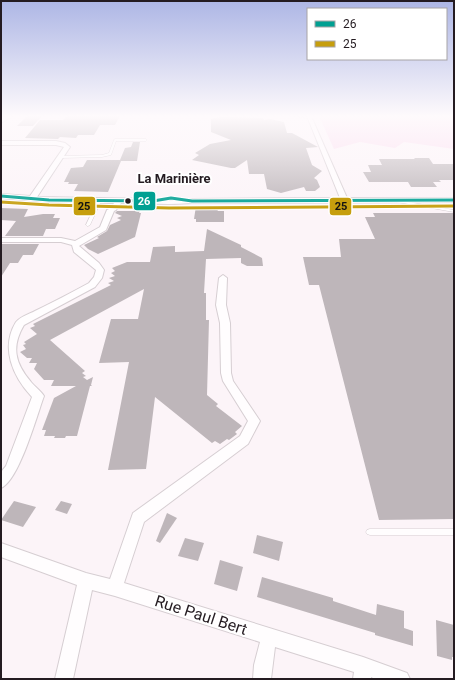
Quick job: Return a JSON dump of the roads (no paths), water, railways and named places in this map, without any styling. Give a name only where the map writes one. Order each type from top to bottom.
[{"type":"street","points":[[32,199],[66,148]]},
{"type":"street","points":[[323,148],[344,199]]},
{"type":"street","points":[[1,196],[32,199],[99,201],[117,204],[153,201],[344,199],[454,200]]},
{"type":"street","points":[[1,240],[61,240],[76,244],[104,228],[111,210],[117,204]]},
{"type":"street","points":[[1,482],[11,469],[38,396],[6,364],[2,350],[4,339],[10,330],[20,323],[92,285],[98,278],[100,270],[96,265],[76,250],[76,244]]},
{"type":"street","points":[[115,588],[138,518],[244,440],[254,421],[235,393],[228,381],[226,373],[225,323],[221,306],[223,278]]},
{"type":"street","name":"Rue Paul Bert","points":[[1,550],[86,582],[115,588],[269,637],[363,672],[401,679]]},
{"type":"street","points":[[64,679],[86,582]]},
{"type":"street","points":[[262,679],[263,665],[269,637]]},
{"type":"lane","points":[[60,157],[102,156],[110,154],[112,148]]},
{"type":"lane","points":[[390,200],[454,211]]},
{"type":"lane","points":[[88,225],[99,201]]},
{"type":"lane","points":[[370,532],[454,532]]},
{"type":"district","name":"La Marinière","points":[[174,178]]}]
